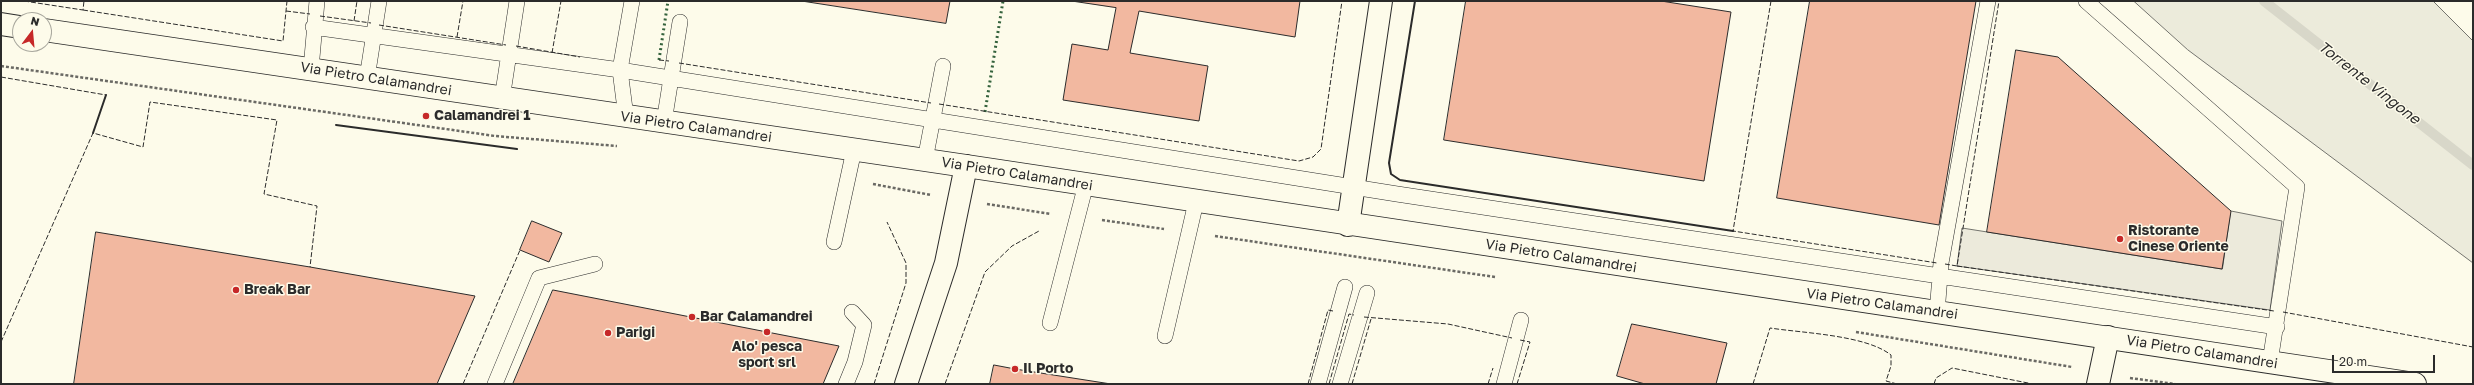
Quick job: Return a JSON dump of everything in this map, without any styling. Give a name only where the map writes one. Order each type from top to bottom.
[{"type":"main road","points":[[1348,225],[1355,187],[1381,1]]},
{"type":"main road","points":[[1,24],[12,26]]},
{"type":"main road","name":"Via Pietro Calamandrei","points":[[52,31],[502,99],[966,166],[1348,225],[2415,384]]},
{"type":"main road","points":[[906,384],[946,263],[966,166]]},
{"type":"main road","points":[[2098,384],[2108,338]]},
{"type":"lane","points":[[311,70],[313,27],[317,1]]},
{"type":"lane","points":[[366,78],[379,1]]},
{"type":"lane","points":[[502,99],[510,56],[517,1]]},
{"type":"lane","points":[[626,117],[620,70],[632,1]]},
{"type":"lane","points":[[1937,313],[1939,276],[1988,1]]},
{"type":"lane","points":[[2086,1],[2298,187],[2277,326],[2270,362]]},
{"type":"lane","points":[[664,122],[680,22]]},
{"type":"lane","points":[[313,27],[510,56],[620,70],[1355,187],[2277,326]]},
{"type":"lane","points":[[925,160],[944,66]]},
{"type":"lane","points":[[834,242],[854,150]]},
{"type":"lane","points":[[1050,323],[1086,184]]},
{"type":"lane","points":[[1165,336],[1196,202]]},
{"type":"lane","points":[[495,384],[539,278],[595,264]]},
{"type":"lane","points":[[1318,384],[1345,287]]},
{"type":"lane","points":[[1340,384],[1366,293]]},
{"type":"lane","points":[[846,384],[855,362],[864,325],[852,312]]},
{"type":"lane","points":[[1504,384],[1521,320]]},
{"type":"shaded area","points":[[2134,1],[2433,1],[2473,41],[2473,263],[2188,50]]},
{"type":"shaded area","points":[[2231,211],[2282,221],[2270,310],[1957,266],[1962,228],[2222,269]]},
{"type":"building","points":[[802,1],[950,1],[946,23]]},
{"type":"building","points":[[1072,1],[1300,1],[1295,37],[1139,11],[1130,53],[1208,66],[1199,121],[1063,100],[1072,44],[1108,50],[1116,8]]},
{"type":"building","points":[[1466,1],[1661,1],[1731,12],[1704,181],[1444,140]]},
{"type":"building","points":[[1810,1],[1976,1],[1939,225],[1777,198]]},
{"type":"building","points":[[2016,50],[2058,57],[2231,211],[2222,269],[1987,232]]},
{"type":"building","points":[[532,221],[562,233],[549,262],[520,250]]},
{"type":"building","points":[[96,232],[475,296],[437,384],[74,384]]},
{"type":"building","points":[[553,290],[839,346],[823,384],[513,384]]},
{"type":"building","points":[[1632,324],[1727,343],[1716,384],[1645,384],[1617,376]]},
{"type":"building","points":[[994,365],[1015,369],[1111,384],[990,384]]},
{"type":"waterway","name":"Torrente Vingone","points":[[2264,1],[2473,165]]},
{"type":"hedge","points":[[659,60],[668,1]]},
{"type":"hedge","points":[[985,112],[1003,1]]},
{"type":"fence","points":[[24,1],[83,10],[84,1]]},
{"type":"fence","points":[[83,10],[283,41],[287,1]]},
{"type":"fence","points":[[354,21],[357,1]]},
{"type":"fence","points":[[457,37],[463,1]]},
{"type":"fence","points":[[552,53],[561,1]]},
{"type":"fence","points":[[939,104],[1299,161],[1313,157],[1321,149],[1342,1]]},
{"type":"fence","points":[[1771,1],[1733,231],[1937,263]]},
{"type":"fence","points":[[1945,264],[1957,266],[1999,1]]},
{"type":"fence","points":[[286,11],[310,14]]},
{"type":"fence","points":[[320,16],[371,23]]},
{"type":"fence","points":[[379,25],[506,45]]},
{"type":"fence","points":[[516,46],[580,57]]},
{"type":"fence","points":[[659,60],[669,61]]},
{"type":"fence","points":[[679,63],[931,103]]},
{"type":"fence","points":[[1,77],[106,95]]},
{"type":"fence","points":[[1,342],[93,133],[143,147],[150,102],[277,120],[264,194],[317,206],[310,267]]},
{"type":"fence","points":[[874,384],[906,283],[906,263],[887,222]]},
{"type":"fence","points":[[945,384],[985,272],[1012,246],[1039,231]]},
{"type":"fence","points":[[463,384],[520,250]]},
{"type":"fence","points":[[1957,266],[2274,311]]},
{"type":"fence","points":[[1308,384],[1328,310],[1333,311]]},
{"type":"fence","points":[[2283,312],[2473,347]]},
{"type":"fence","points":[[1329,384],[1349,314],[1354,315]]},
{"type":"fence","points":[[1364,317],[1448,324],[1512,338]]},
{"type":"fence","points":[[1352,384],[1371,319]]},
{"type":"fence","points":[[1753,384],[1770,328],[1816,333],[1850,339],[1880,348],[1891,355],[1891,366],[1886,381],[1897,384]]},
{"type":"fence","points":[[1517,384],[1530,342],[1520,340]]},
{"type":"fence","points":[[1488,384],[1493,368]]},
{"type":"fence","points":[[1934,384],[1936,378],[1952,368],[2033,384]]},
{"type":"wall","points":[[1415,1],[1389,163],[1391,174],[1400,180],[1733,231]]},
{"type":"wall","points":[[93,133],[106,95]]},
{"type":"wall","points":[[336,125],[517,149]]},
{"type":"place","name":"Calamandrei 1","points":[[426,116]]},
{"type":"place","name":"Ristorante Cinese Oriente","points":[[2120,239]]},
{"type":"place","name":"Break Bar","points":[[236,290]]},
{"type":"place","name":"Bar Calamandrei","points":[[692,317]]},
{"type":"place","name":"Alo' pesca sport srl","points":[[767,332]]},
{"type":"place","name":"Parigi","points":[[608,333]]},
{"type":"place","name":"Il Porto","points":[[1015,369]]}]
